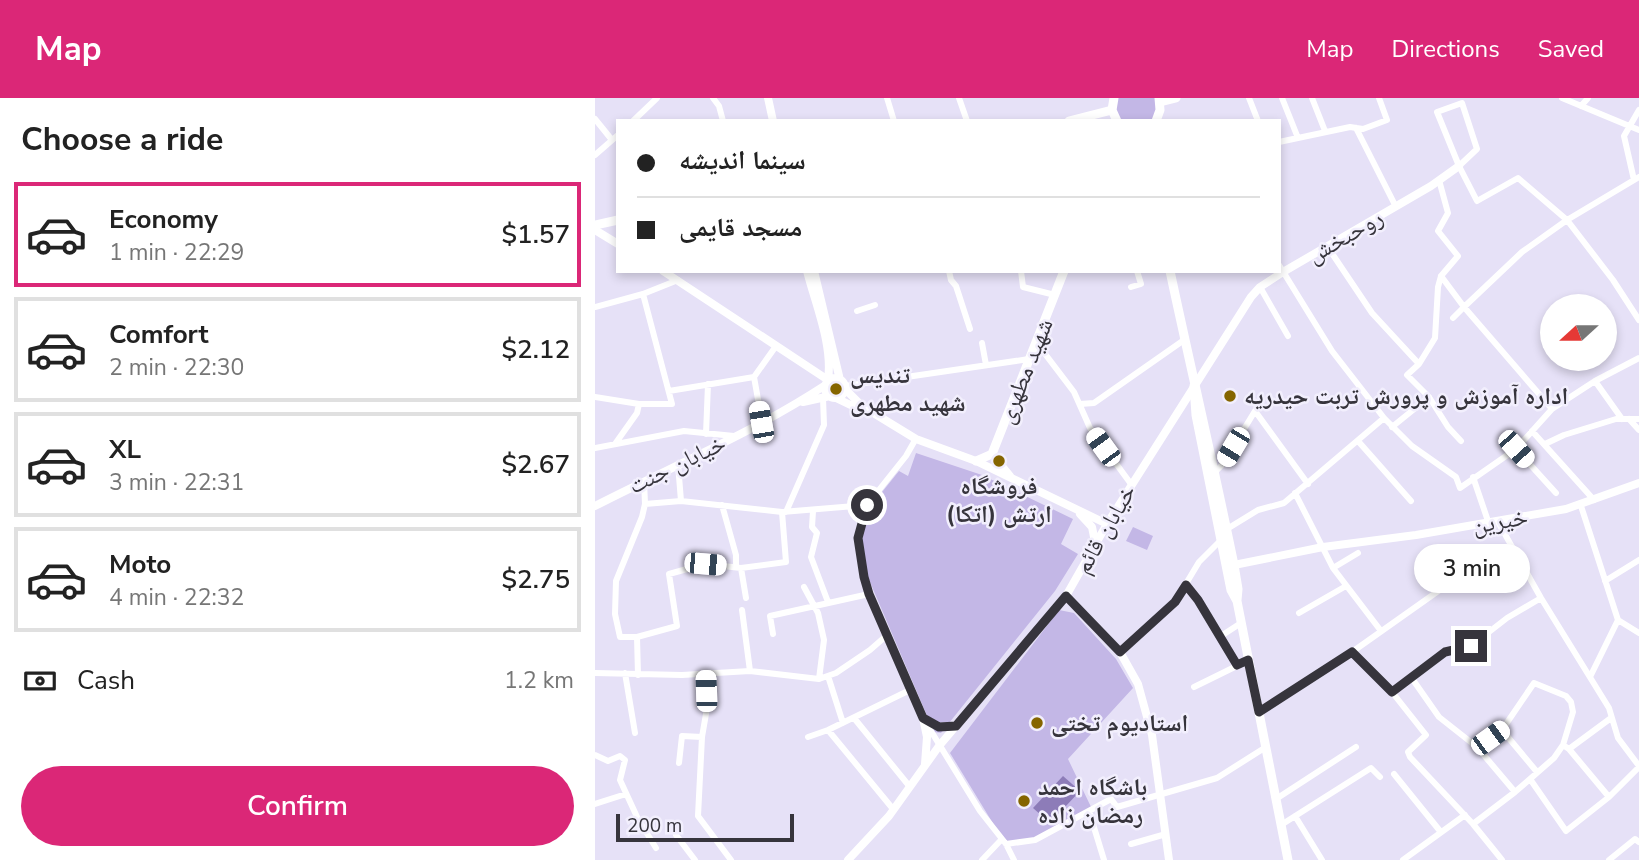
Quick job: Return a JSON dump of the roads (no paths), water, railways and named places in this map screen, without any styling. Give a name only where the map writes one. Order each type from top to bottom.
[{"type":"main road","points":[[1114,98],[1112,110],[1116,119]]},
{"type":"main road","points":[[1157,119],[1160,110],[1159,100],[1176,98]]},
{"type":"main road","points":[[1077,119],[1112,110]]},
{"type":"main road","points":[[595,225],[616,220]]},
{"type":"main road","name":"شهید مطهری","points":[[981,464],[992,454],[1063,273]]},
{"type":"main road","points":[[1170,273],[1231,590],[1237,601]]},
{"type":"main road","points":[[1194,386],[1203,413],[1227,529],[1241,623],[1288,860]]},
{"type":"street","points":[[635,119],[657,98]]},
{"type":"street","points":[[713,98],[719,106],[722,119]]},
{"type":"street","points":[[768,98],[773,119]]},
{"type":"street","points":[[887,98],[893,119]]},
{"type":"street","points":[[960,98],[966,119]]},
{"type":"street","points":[[1249,98],[1257,119]]},
{"type":"street","points":[[1282,98],[1298,138]]},
{"type":"street","points":[[1312,98],[1325,131]]},
{"type":"street","points":[[1281,142],[1350,127],[1363,129],[1387,120],[1379,98]]},
{"type":"street","points":[[1562,98],[1639,130]]},
{"type":"street","points":[[1581,106],[1588,98]]},
{"type":"street","points":[[1458,166],[1477,149],[1462,103],[1437,112],[1458,166],[1477,201],[1518,178],[1567,220],[1613,280],[1639,320]]},
{"type":"street","points":[[1453,318],[1522,252],[1567,220],[1637,178],[1624,136],[1639,110]]},
{"type":"street","points":[[595,119],[612,140]]},
{"type":"street","points":[[1356,128],[1396,207]]},
{"type":"street","points":[[595,155],[616,137]]},
{"type":"street","name":"روحبخش","points":[[1281,268],[1327,246],[1396,207],[1458,166]]},
{"type":"street","points":[[1439,180],[1448,213],[1438,231],[1458,256],[1441,276],[1436,301],[1435,338],[1419,364],[1407,375],[1429,397],[1448,427],[1461,441]]},
{"type":"street","points":[[595,230],[616,243]]},
{"type":"street","points":[[1327,246],[1372,313],[1419,364]]},
{"type":"street","points":[[1281,268],[1332,351],[1384,418],[1412,446],[1456,477],[1460,488],[1516,449],[1552,409],[1595,381],[1639,358]]},
{"type":"street","points":[[666,273],[776,346],[826,383]]},
{"type":"street","points":[[644,481],[645,504],[642,517],[616,581],[615,614],[620,637],[637,637],[677,626],[669,574],[705,564],[738,567],[786,562],[784,512],[824,425],[830,397],[826,383],[830,365],[828,351],[808,273]]},
{"type":"street","points":[[815,273],[844,385],[842,396],[830,397]]},
{"type":"street","points":[[950,273],[970,329]]},
{"type":"street","points":[[1021,273],[1023,287],[1055,295]]},
{"type":"street","points":[[1131,287],[1141,284],[1138,273]]},
{"type":"street","name":"روحبخش","points":[[1194,386],[1251,297],[1275,273]]},
{"type":"street","points":[[1441,276],[1464,307],[1552,409]]},
{"type":"street","points":[[595,307],[643,294],[678,280]]},
{"type":"street","points":[[1260,287],[1289,336]]},
{"type":"street","points":[[595,397],[639,404],[672,404],[643,294]]},
{"type":"street","points":[[856,311],[875,304]]},
{"type":"street","points":[[1080,404],[1094,404],[1185,340]]},
{"type":"street","points":[[1036,342],[1074,392],[1090,428],[1131,484]]},
{"type":"street","points":[[982,343],[986,365]]},
{"type":"street","points":[[761,422],[754,377],[776,346]]},
{"type":"street","points":[[844,385],[1029,359]]},
{"type":"street","points":[[669,391],[754,377]]},
{"type":"street","points":[[826,383],[834,378],[862,405],[916,439],[981,464],[1107,524]]},
{"type":"street","points":[[1595,381],[1626,419],[1639,430]]},
{"type":"street","name":"خیابان جنت","points":[[595,506],[797,404],[826,383]]},
{"type":"street","points":[[706,434],[708,384]]},
{"type":"street","name":"خیابان قائم","points":[[848,860],[893,809],[939,746],[1066,596],[1131,484],[1194,386]]},
{"type":"street","points":[[830,397],[860,409],[914,442],[974,465],[981,464]]},
{"type":"street","name":"خیابان جنت","points":[[797,404],[830,397]]},
{"type":"street","points":[[1392,427],[1429,397]]},
{"type":"street","points":[[615,445],[637,413],[639,404]]},
{"type":"street","points":[[1214,473],[1222,465],[1255,411],[1308,484]]},
{"type":"street","points":[[1227,529],[1258,510],[1283,503],[1384,418]]},
{"type":"street","points":[[1545,444],[1616,419],[1639,419]]},
{"type":"street","points":[[595,448],[684,431],[734,436]]},
{"type":"street","points":[[1532,432],[1594,501]]},
{"type":"street","points":[[1358,441],[1411,501]]},
{"type":"street","points":[[914,442],[867,505],[858,538],[864,577],[886,636],[923,718],[1013,860]]},
{"type":"street","points":[[1516,449],[1556,493]]},
{"type":"street","points":[[992,454],[1013,479]]},
{"type":"street","points":[[678,464],[681,501]]},
{"type":"street","points":[[1473,477],[1493,523],[1609,708],[1618,738],[1639,767],[1609,797],[1566,831],[1530,779]]},
{"type":"street","name":"خیرین","points":[[1234,565],[1323,547],[1493,523],[1581,506],[1639,483]]},
{"type":"street","points":[[1295,494],[1333,568],[1381,631]]},
{"type":"street","points":[[645,504],[681,501],[784,512],[867,505]]},
{"type":"street","points":[[722,505],[746,598]]},
{"type":"street","points":[[1581,506],[1618,620],[1639,633]]},
{"type":"street","points":[[1075,508],[1092,527],[1095,545]]},
{"type":"street","points":[[813,511],[813,527],[817,533],[811,557],[828,603]]},
{"type":"street","points":[[1120,652],[1175,602],[1199,562],[1222,540]]},
{"type":"street","points":[[1333,568],[1358,553]]},
{"type":"street","points":[[1605,580],[1639,560]]},
{"type":"street","points":[[1259,712],[1352,652],[1451,582]]},
{"type":"street","points":[[1186,585],[1237,665]]},
{"type":"street","points":[[1299,613],[1346,586]]},
{"type":"street","points":[[804,587],[814,605],[824,640],[819,679]]},
{"type":"street","points":[[773,634],[771,616],[869,594]]},
{"type":"street","points":[[1066,596],[1120,652],[1138,684],[1152,735],[1169,860]]},
{"type":"street","points":[[1392,692],[1445,652],[1471,646],[1507,618],[1541,598]]},
{"type":"street","points":[[742,610],[750,671]]},
{"type":"street","points":[[1590,677],[1618,620]]},
{"type":"street","points":[[1221,636],[1241,623]]},
{"type":"street","points":[[595,673],[705,674],[750,671],[819,679],[864,655],[886,636]]},
{"type":"street","points":[[637,637],[638,674]]},
{"type":"street","points":[[1352,652],[1392,692],[1426,734],[1408,754],[1473,824],[1502,860]]},
{"type":"street","points":[[1194,687],[1248,660]]},
{"type":"street","points":[[625,673],[635,733]]},
{"type":"street","points":[[705,674],[707,708],[702,737],[698,816],[731,860]]},
{"type":"street","points":[[828,676],[843,723]]},
{"type":"street","points":[[1411,677],[1439,717],[1477,747],[1515,793]]},
{"type":"street","points":[[1477,747],[1502,730],[1534,683],[1566,696],[1571,702],[1573,712],[1566,747]]},
{"type":"street","points":[[808,737],[854,718],[909,690]]},
{"type":"street","points":[[854,718],[910,787]]},
{"type":"street","points":[[923,718],[939,727],[956,726]]},
{"type":"street","points":[[923,718],[927,737],[925,767]]},
{"type":"street","points":[[1473,824],[1515,793],[1566,747],[1611,718]]},
{"type":"street","points":[[828,730],[893,809]]},
{"type":"street","points":[[1502,730],[1537,772]]},
{"type":"street","points":[[679,763],[682,736],[702,737]]},
{"type":"street","points":[[982,860],[1003,842],[1035,840],[1111,799],[1117,807],[1217,778],[1266,747]]},
{"type":"street","points":[[1276,799],[1356,747]]},
{"type":"street","points":[[1566,747],[1609,797]]},
{"type":"street","points":[[595,755],[608,761],[620,756],[625,760],[620,780],[656,849]]},
{"type":"street","points":[[1281,825],[1371,768],[1380,777]]},
{"type":"street","points":[[1394,774],[1440,831]]},
{"type":"street","points":[[595,804],[625,794]]},
{"type":"street","points":[[1089,811],[1104,860]]},
{"type":"street","points":[[1403,860],[1465,815]]},
{"type":"street","points":[[1295,816],[1322,860]]},
{"type":"street","points":[[1131,844],[1166,834]]},
{"type":"street","points":[[676,835],[695,860]]},
{"type":"street","points":[[1609,860],[1635,839],[1639,842]]},
{"type":"place","name":"تندیس شهید مطهری","points":[[836,389]]},
{"type":"place","name":"اداره آموزش و پرورش تربت حیدریه","points":[[1230,396]]},
{"type":"place","name":"فروشگاه ارتش (اتکا)","points":[[999,461]]},
{"type":"place","name":"استادیوم تختی","points":[[1037,723]]},
{"type":"place","name":"باشگاه احمد رمضان زاده","points":[[1024,801]]}]
